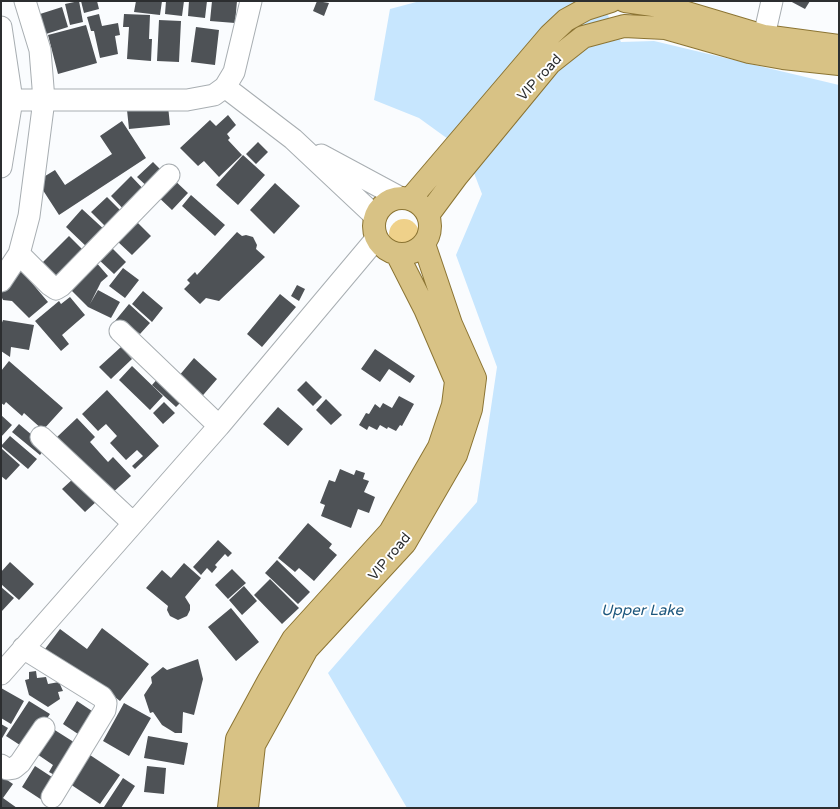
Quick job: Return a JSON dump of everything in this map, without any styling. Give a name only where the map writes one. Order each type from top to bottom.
[{"type":"main road","points":[[625,1],[667,7],[764,36],[839,46]]},
{"type":"main road","name":"VIP road","points":[[428,215],[449,169],[550,35],[566,20],[586,9],[608,2]]},
{"type":"main road","name":"VIP road","points":[[375,216],[378,209],[387,200],[405,198],[449,169],[550,63],[583,37],[624,26],[665,28],[749,52],[783,58],[839,64]]},
{"type":"main road","points":[[375,216],[373,224],[376,239],[385,249],[397,254],[412,253],[424,244],[429,235],[430,225],[428,215],[421,205],[405,198]]},
{"type":"main road","name":"VIP road","points":[[247,808],[254,745],[285,689],[308,650],[405,543],[456,455],[471,409],[475,378],[452,324],[424,244]]},
{"type":"main road","name":"VIP road","points":[[229,808],[236,739],[293,639],[390,532],[439,447],[453,405],[456,381],[427,315],[397,254]]},
{"type":"street","points":[[1,281],[18,254],[29,216],[44,100],[40,50],[25,1]]},
{"type":"street","points":[[6,100],[188,100],[214,95],[225,87],[234,72],[251,1]]},
{"type":"street","points":[[764,36],[772,1]]},
{"type":"street","points":[[1,27],[6,100],[1,167]]},
{"type":"street","points":[[225,87],[292,139],[375,216]]},
{"type":"street","points":[[292,139],[405,198]]},
{"type":"street","points":[[18,254],[56,289],[61,286],[169,175]]},
{"type":"street","points":[[1,674],[219,426],[376,239]]},
{"type":"street","points":[[120,331],[219,426]]},
{"type":"street","points":[[41,438],[133,523]]},
{"type":"street","points":[[23,648],[102,697],[106,703],[105,710],[52,797]]},
{"type":"street","points":[[1,765],[8,769],[14,768],[20,763],[44,728]]},
{"type":"shaded area","points":[[404,219],[415,223],[419,234],[415,245],[404,249],[393,245],[389,234],[393,223]]},
{"type":"water","name":"Upper Lake","points":[[420,1],[601,1],[621,42],[654,41],[839,85],[839,808],[407,808],[328,673],[477,502],[497,367],[456,255],[482,194],[466,152],[419,118],[374,100],[390,9]]},
{"type":"building","points":[[79,1],[83,22],[70,25],[65,4]]},
{"type":"building","points":[[81,1],[97,1],[99,9],[84,13]]},
{"type":"building","points":[[136,1],[162,1],[160,15],[134,12]]},
{"type":"building","points":[[166,1],[184,1],[182,16],[165,14]]},
{"type":"building","points":[[189,1],[207,1],[205,18],[188,16]]},
{"type":"building","points":[[212,1],[237,1],[235,23],[210,21]]},
{"type":"building","points":[[317,1],[329,3],[324,16],[313,11]]},
{"type":"building","points":[[790,1],[810,1],[805,9]]},
{"type":"building","points":[[62,7],[68,27],[46,34],[40,14]]},
{"type":"building","points":[[99,14],[102,26],[118,23],[120,35],[115,36],[118,54],[100,58],[94,31],[91,31],[87,17]]},
{"type":"building","points":[[124,14],[150,15],[149,39],[152,39],[151,61],[127,59],[129,27],[123,27]]},
{"type":"building","points":[[159,20],[181,21],[179,62],[157,61]]},
{"type":"building","points":[[86,25],[97,63],[58,74],[48,35]]},
{"type":"building","points":[[196,27],[219,30],[215,65],[191,62]]},
{"type":"building","points":[[168,106],[170,125],[129,129],[127,110]]},
{"type":"building","points":[[228,115],[236,125],[227,134],[230,138],[228,140],[242,155],[219,177],[204,161],[198,166],[180,148],[210,120],[216,126]]},
{"type":"building","points":[[122,121],[146,158],[59,215],[37,181],[55,170],[65,185],[112,154],[100,136]]},
{"type":"building","points":[[258,142],[268,152],[256,164],[246,154]]},
{"type":"building","points":[[243,155],[265,175],[238,205],[216,185]]},
{"type":"building","points":[[153,162],[167,176],[152,191],[137,177]]},
{"type":"building","points":[[131,176],[148,194],[127,213],[111,196]]},
{"type":"building","points":[[170,176],[188,193],[172,210],[154,193]]},
{"type":"building","points":[[275,183],[300,206],[274,234],[250,210]]},
{"type":"building","points":[[191,195],[225,225],[215,236],[182,206]]},
{"type":"building","points":[[107,197],[123,213],[108,229],[91,212]]},
{"type":"building","points":[[82,209],[107,232],[90,250],[66,227]]},
{"type":"building","points":[[136,221],[151,236],[132,255],[117,241]]},
{"type":"building","points":[[237,232],[242,236],[246,235],[253,237],[257,245],[256,249],[265,257],[219,301],[206,298],[200,304],[184,289],[190,283],[187,280],[195,272],[197,275]]},
{"type":"building","points":[[69,236],[86,253],[57,284],[39,266]]},
{"type":"building","points":[[109,245],[126,262],[114,274],[97,258]]},
{"type":"building","points":[[95,261],[108,276],[101,282],[90,304],[98,290],[120,302],[111,318],[88,307],[68,287]]},
{"type":"building","points":[[15,263],[48,302],[29,318],[12,301],[3,300],[1,296],[1,288]]},
{"type":"building","points":[[123,268],[139,280],[125,298],[109,286]]},
{"type":"building","points":[[297,285],[305,289],[299,301],[291,296]]},
{"type":"building","points":[[143,291],[163,308],[152,322],[132,304]]},
{"type":"building","points":[[280,294],[296,307],[262,347],[247,334]]},
{"type":"building","points":[[70,297],[85,315],[62,335],[69,344],[61,351],[35,321],[59,301],[61,304]]},
{"type":"building","points":[[129,304],[150,323],[140,334],[135,330],[131,335],[115,321]]},
{"type":"building","points":[[3,320],[34,325],[29,350],[11,347],[10,357],[1,351],[1,325]]},
{"type":"building","points":[[121,347],[132,359],[111,379],[99,367]]},
{"type":"building","points":[[375,349],[415,376],[410,383],[389,369],[380,382],[361,369]]},
{"type":"building","points":[[194,358],[217,379],[198,401],[178,377]]},
{"type":"building","points":[[9,361],[63,408],[43,430],[24,413],[22,416],[6,402],[4,405],[1,403],[1,371]]},
{"type":"building","points":[[132,366],[163,396],[150,410],[119,380]]},
{"type":"building","points":[[160,376],[184,399],[176,407],[152,385]]},
{"type":"building","points":[[306,381],[322,397],[313,406],[297,390]]},
{"type":"building","points":[[107,390],[159,446],[135,469],[132,466],[143,456],[137,450],[126,460],[110,443],[117,436],[106,424],[98,431],[82,414]]},
{"type":"building","points":[[399,396],[414,404],[402,426],[400,425],[396,431],[388,427],[387,429],[380,425],[377,430],[369,426],[367,430],[359,425],[366,413],[369,414],[375,404],[380,408],[383,403],[392,408]]},
{"type":"building","points":[[326,399],[342,415],[331,425],[316,410]]},
{"type":"building","points":[[164,402],[175,413],[163,424],[153,413]]},
{"type":"building","points":[[278,407],[303,429],[288,446],[263,424]]},
{"type":"building","points":[[1,415],[12,425],[1,437]]},
{"type":"building","points":[[77,418],[95,437],[90,442],[108,462],[113,457],[131,476],[110,495],[57,437]]},
{"type":"building","points":[[19,424],[46,447],[40,455],[12,432]]},
{"type":"building","points":[[10,436],[37,459],[28,469],[1,446]]},
{"type":"building","points":[[1,448],[20,465],[6,480],[1,476]]},
{"type":"building","points":[[340,469],[354,475],[356,470],[365,473],[363,479],[369,481],[364,492],[375,497],[369,513],[358,509],[351,528],[321,516],[325,505],[320,503],[329,480],[335,482]]},
{"type":"building","points":[[74,478],[97,501],[85,512],[62,489]]},
{"type":"building","points":[[308,523],[332,544],[329,548],[337,555],[314,581],[299,568],[295,572],[278,558]]},
{"type":"building","points":[[218,540],[232,553],[228,557],[225,554],[215,565],[217,567],[212,573],[207,568],[201,575],[193,567]]},
{"type":"building","points":[[277,560],[310,592],[298,604],[265,573]]},
{"type":"building","points":[[10,562],[34,584],[19,600],[1,584],[1,572]]},
{"type":"building","points":[[184,563],[201,578],[185,597],[190,605],[190,610],[187,616],[178,620],[170,616],[167,610],[168,606],[146,588],[162,570],[171,578]]},
{"type":"building","points":[[232,569],[246,583],[228,599],[215,585]]},
{"type":"building","points":[[270,579],[299,608],[282,624],[254,595]]},
{"type":"building","points":[[244,586],[257,601],[242,615],[229,600]]},
{"type":"building","points":[[1,587],[14,598],[1,612]]},
{"type":"building","points":[[231,608],[259,642],[236,661],[208,627]]},
{"type":"building","points":[[102,628],[149,664],[120,701],[98,684],[45,649],[60,629],[87,649]]},
{"type":"building","points":[[198,659],[203,679],[194,715],[183,712],[182,733],[175,733],[162,725],[153,712],[150,713],[144,695],[152,683],[151,677],[163,667],[167,670]]},
{"type":"building","points":[[36,671],[37,678],[46,677],[48,684],[59,682],[63,691],[58,692],[60,699],[48,707],[29,695],[25,680],[29,679],[29,672]]},
{"type":"building","points":[[1,688],[24,701],[11,724],[1,718]]},
{"type":"building","points":[[29,701],[50,714],[26,749],[6,736]]},
{"type":"building","points":[[77,701],[95,713],[81,736],[63,724]]},
{"type":"building","points":[[124,703],[151,718],[129,756],[103,741]]},
{"type":"building","points":[[1,724],[8,728],[1,740]]},
{"type":"building","points":[[50,727],[80,746],[58,777],[49,772],[53,765],[34,752]]},
{"type":"building","points":[[148,736],[188,743],[184,765],[144,758]]},
{"type":"building","points":[[90,755],[120,775],[100,804],[70,784]]},
{"type":"building","points":[[35,766],[55,779],[45,802],[22,787]]},
{"type":"building","points":[[147,766],[166,768],[164,794],[144,792]]},
{"type":"building","points":[[1,776],[13,784],[3,798],[17,808],[1,808]]},
{"type":"building","points":[[123,778],[135,786],[121,808],[105,808],[104,807]]}]
